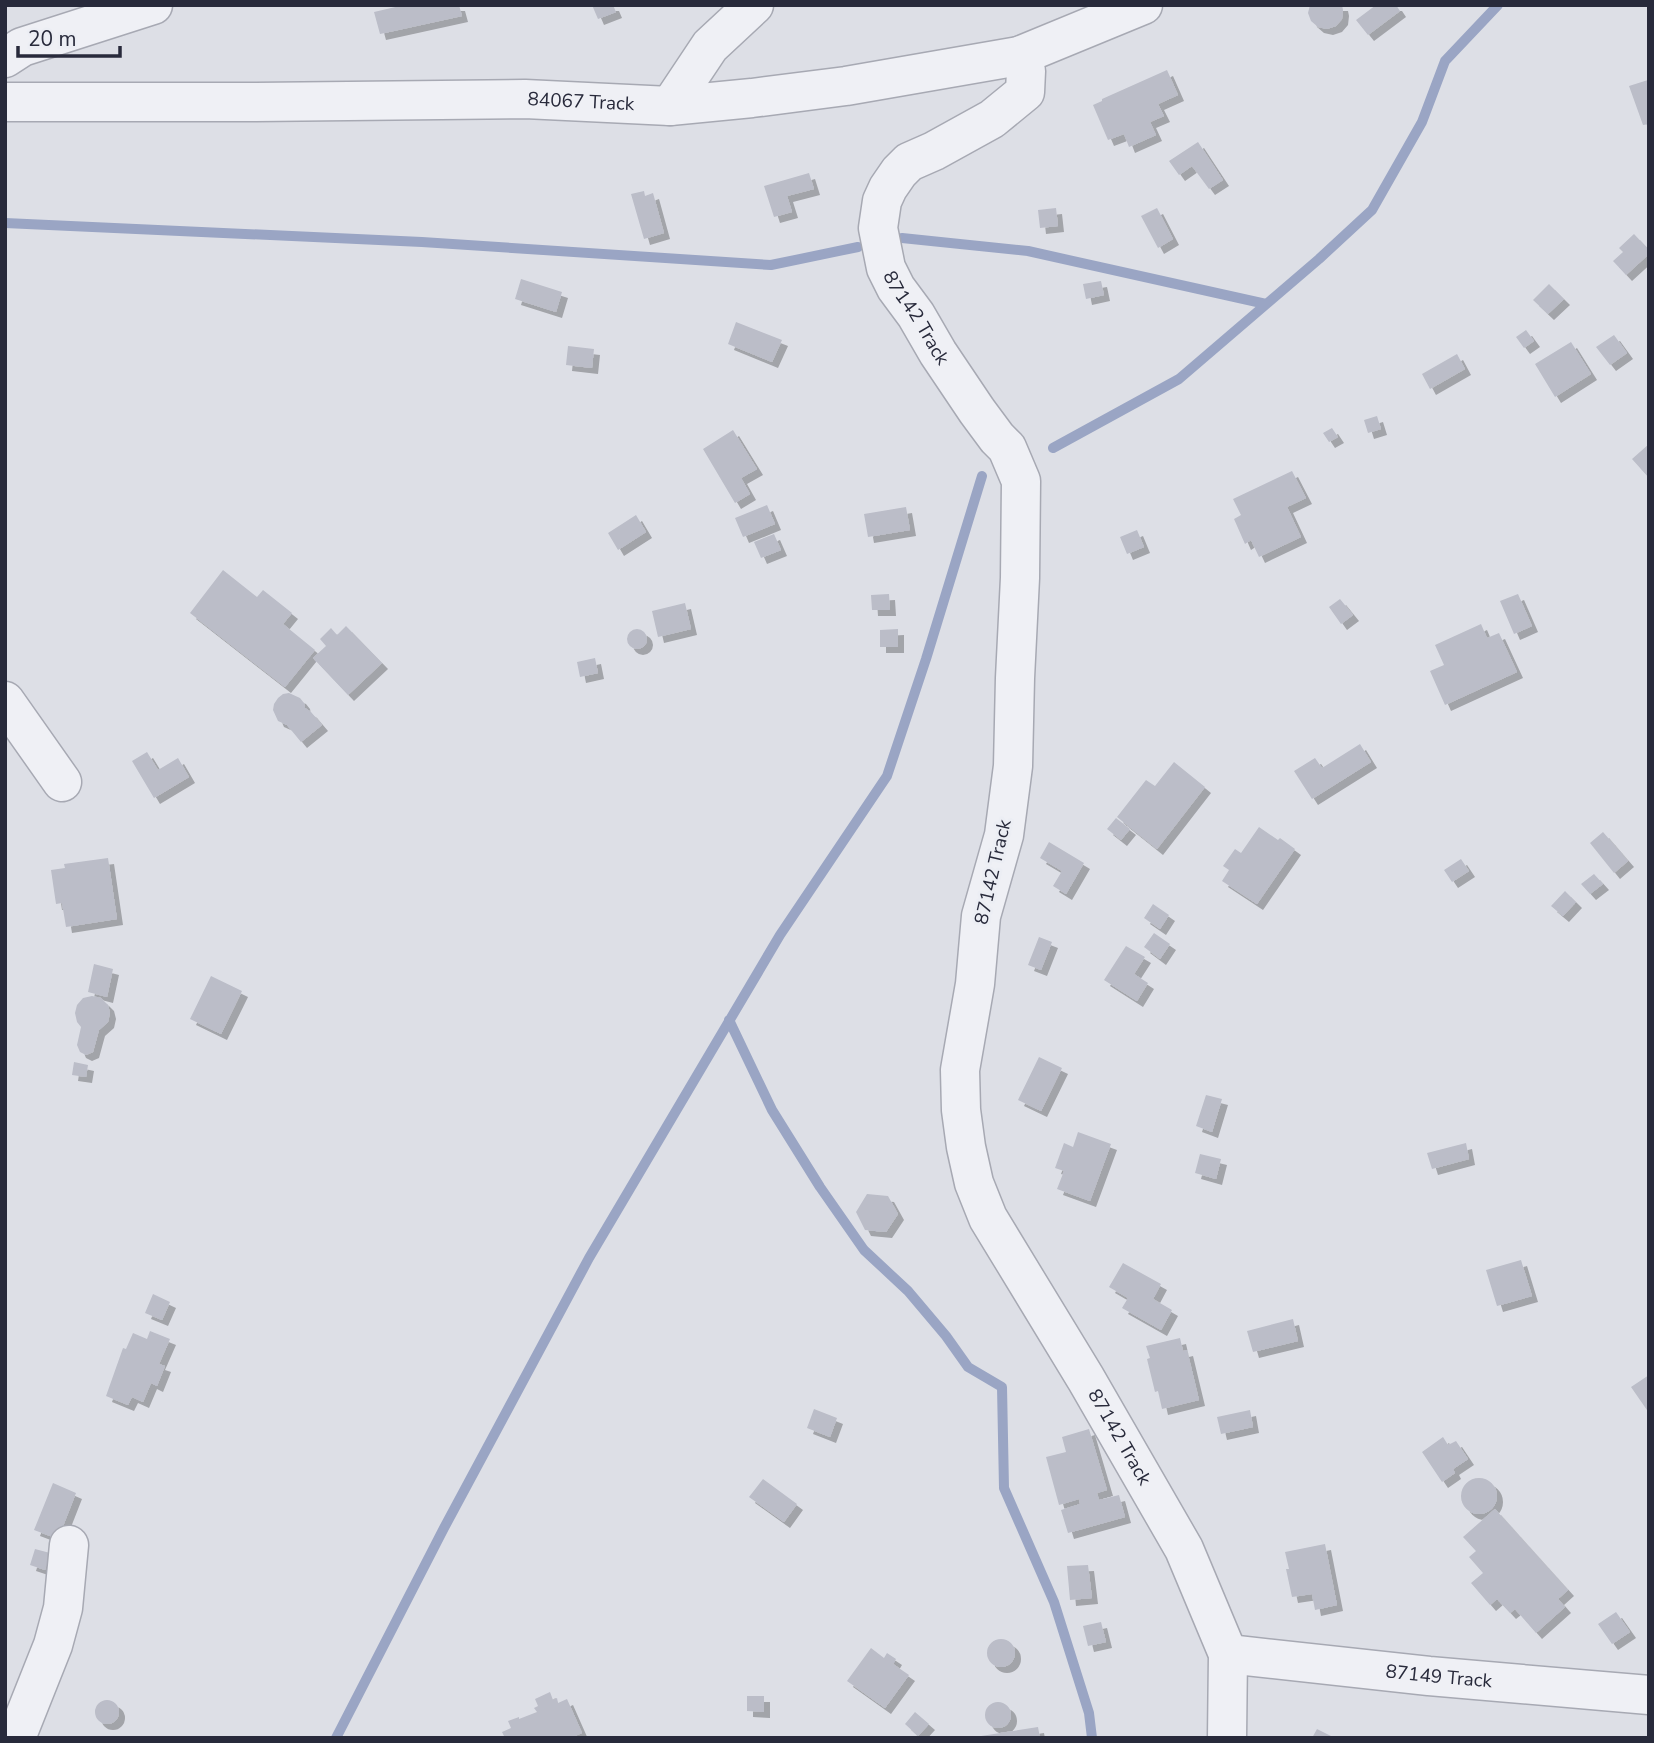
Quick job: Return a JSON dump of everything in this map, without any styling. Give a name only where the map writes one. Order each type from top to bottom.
[{"type":"street","points":[[5,58],[22,47],[153,5]]},
{"type":"street","points":[[670,106],[710,46],[754,5]]},
{"type":"street","name":"84067 Track","points":[[5,102],[525,99],[670,106],[846,86],[1019,56],[1143,5]]},
{"type":"street","name":"87142 Track","points":[[1019,56],[1026,71],[1025,92],[992,119],[909,162],[888,188],[882,201],[878,228],[886,268],[896,288],[916,314],[938,353],[977,411],[1007,448],[1021,481],[1013,766],[1003,835],[981,916],[975,984],[960,1070],[961,1110],[974,1183],[988,1218],[1086,1379],[1184,1549],[1228,1654],[1227,1738]]},
{"type":"street","points":[[5,701],[62,782]]},
{"type":"street","points":[[16,1738],[53,1645],[63,1608],[69,1545]]},
{"type":"street","name":"87149 Track","points":[[1228,1654],[1429,1676],[1649,1695]]},
{"type":"building","points":[[404,5],[459,5],[462,16],[380,34],[374,12]]},
{"type":"building","points":[[592,5],[613,5],[616,12],[598,19]]},
{"type":"building","points":[[1310,5],[1342,5],[1342,19],[1336,26],[1327,29],[1318,27],[1311,21],[1308,13]]},
{"type":"building","points":[[1376,5],[1396,5],[1400,11],[1368,35],[1356,20]]},
{"type":"building","points":[[1167,70],[1178,95],[1158,104],[1164,116],[1150,122],[1156,135],[1129,147],[1124,134],[1108,140],[1093,105]]},
{"type":"building","points":[[1648,80],[1649,124],[1643,125],[1629,86]]},
{"type":"building","points":[[1198,142],[1223,180],[1209,189],[1192,166],[1179,175],[1169,161]]},
{"type":"building","points":[[809,173],[814,189],[787,196],[792,212],[774,217],[764,186]]},
{"type":"building","points":[[644,191],[645,196],[653,193],[664,233],[644,239],[631,194]]},
{"type":"building","points":[[1056,208],[1058,226],[1040,228],[1038,210]]},
{"type":"building","points":[[1157,208],[1173,239],[1158,248],[1141,216]]},
{"type":"building","points":[[1634,234],[1649,250],[1649,254],[1626,275],[1613,261],[1623,252],[1619,248]]},
{"type":"building","points":[[521,279],[562,292],[556,312],[515,299]]},
{"type":"building","points":[[1101,281],[1104,295],[1086,299],[1083,284]]},
{"type":"building","points":[[1549,284],[1564,299],[1548,314],[1533,300]]},
{"type":"building","points":[[736,322],[782,340],[772,362],[728,344]]},
{"type":"building","points":[[1526,330],[1534,341],[1524,348],[1516,337]]},
{"type":"building","points":[[1614,335],[1627,353],[1610,365],[1596,347]]},
{"type":"building","points":[[1571,342],[1591,374],[1555,397],[1535,364]]},
{"type":"building","points":[[568,346],[594,349],[592,368],[566,365]]},
{"type":"building","points":[[1457,354],[1465,369],[1430,389],[1422,374]]},
{"type":"building","points":[[1377,416],[1381,429],[1368,433],[1364,420]]},
{"type":"building","points":[[1332,428],[1338,437],[1329,442],[1323,433]]},
{"type":"building","points":[[733,430],[757,469],[741,478],[750,494],[735,503],[703,449]]},
{"type":"building","points":[[1649,444],[1649,478],[1632,459]]},
{"type":"building","points":[[1292,471],[1306,498],[1287,507],[1301,537],[1259,557],[1251,540],[1245,544],[1234,519],[1241,515],[1233,499]]},
{"type":"building","points":[[767,505],[775,524],[743,537],[735,518]]},
{"type":"building","points":[[906,507],[910,530],[868,537],[864,514]]},
{"type":"building","points":[[636,515],[646,532],[618,550],[608,533]]},
{"type":"building","points":[[1137,530],[1144,547],[1127,554],[1120,537]]},
{"type":"building","points":[[774,534],[781,550],[761,558],[754,542]]},
{"type":"building","points":[[223,570],[257,597],[263,590],[292,613],[283,624],[315,650],[285,687],[190,613]]},
{"type":"building","points":[[889,594],[890,610],[872,610],[871,595]]},
{"type":"building","points":[[1518,594],[1532,626],[1514,634],[1500,601]]},
{"type":"building","points":[[1340,599],[1353,615],[1341,624],[1329,607]]},
{"type":"building","points":[[685,603],[691,629],[658,637],[652,611]]},
{"type":"building","points":[[1481,624],[1487,638],[1499,633],[1517,672],[1445,705],[1430,671],[1444,665],[1435,645]]},
{"type":"building","points":[[346,626],[382,663],[348,695],[313,658],[326,646],[320,639],[331,628],[337,635]]},
{"type":"building","points":[[633,629],[641,629],[647,639],[641,649],[633,649],[627,643],[627,635]]},
{"type":"building","points":[[898,629],[898,647],[880,647],[880,630]]},
{"type":"building","points":[[595,658],[598,673],[580,677],[577,662]]},
{"type":"building","points":[[289,693],[300,698],[305,708],[322,725],[301,742],[287,725],[278,721],[273,710],[278,698]]},
{"type":"building","points":[[1360,744],[1371,762],[1312,799],[1294,771],[1315,758],[1322,768]]},
{"type":"building","points":[[147,752],[158,770],[178,758],[189,777],[154,798],[132,761]]},
{"type":"building","points":[[1174,762],[1205,787],[1157,849],[1117,817],[1146,780],[1155,786]]},
{"type":"building","points":[[1116,818],[1130,829],[1121,840],[1107,829]]},
{"type":"building","points":[[1259,827],[1295,849],[1257,904],[1222,881],[1229,870],[1223,866],[1235,849],[1241,853]]},
{"type":"building","points":[[1603,832],[1628,861],[1614,873],[1590,843]]},
{"type":"building","points":[[1049,842],[1084,863],[1066,894],[1053,886],[1062,871],[1040,858]]},
{"type":"building","points":[[108,858],[117,919],[66,927],[62,903],[56,904],[51,870],[65,868],[64,864]]},
{"type":"building","points":[[1461,859],[1469,871],[1452,882],[1444,870]]},
{"type":"building","points":[[1594,874],[1603,884],[1590,894],[1581,884]]},
{"type":"building","points":[[1565,891],[1576,902],[1563,916],[1551,906]]},
{"type":"building","points":[[1153,904],[1169,915],[1160,929],[1144,918]]},
{"type":"building","points":[[1154,933],[1170,944],[1160,959],[1144,947]]},
{"type":"building","points":[[1039,937],[1052,942],[1041,970],[1028,965]]},
{"type":"building","points":[[1126,946],[1145,957],[1134,974],[1148,983],[1137,1001],[1104,980]]},
{"type":"building","points":[[94,964],[113,969],[107,997],[88,992]]},
{"type":"building","points":[[211,976],[242,991],[221,1034],[190,1019]]},
{"type":"building","points":[[83,998],[101,998],[108,1005],[110,1013],[108,1022],[99,1030],[93,1052],[86,1055],[80,1052],[77,1045],[81,1027],[75,1013]]},
{"type":"building","points":[[1039,1057],[1062,1068],[1041,1111],[1018,1100]]},
{"type":"building","points":[[74,1062],[88,1065],[86,1077],[72,1075]]},
{"type":"building","points":[[1206,1095],[1222,1099],[1212,1132],[1196,1126]]},
{"type":"building","points":[[1078,1132],[1111,1144],[1090,1201],[1057,1189],[1064,1171],[1055,1168],[1064,1143],[1073,1147]]},
{"type":"building","points":[[1466,1143],[1469,1159],[1432,1169],[1427,1153]]},
{"type":"building","points":[[1200,1154],[1221,1159],[1216,1179],[1195,1173]]},
{"type":"building","points":[[867,1194],[888,1196],[898,1214],[886,1232],[865,1230],[856,1212]]},
{"type":"building","points":[[1521,1260],[1532,1296],[1497,1306],[1486,1270]]},
{"type":"building","points":[[1123,1263],[1161,1284],[1153,1299],[1172,1310],[1161,1330],[1122,1308],[1128,1298],[1109,1287]]},
{"type":"building","points":[[153,1294],[170,1302],[162,1320],[145,1313]]},
{"type":"building","points":[[1293,1319],[1298,1341],[1253,1352],[1247,1331]]},
{"type":"building","points":[[150,1331],[170,1339],[159,1364],[165,1366],[157,1386],[151,1383],[143,1402],[132,1397],[128,1405],[106,1396],[123,1348],[126,1349],[133,1333],[147,1339]]},
{"type":"building","points":[[1180,1338],[1183,1351],[1187,1350],[1199,1400],[1162,1409],[1158,1391],[1155,1392],[1146,1346]]},
{"type":"building","points":[[1649,1375],[1649,1413],[1631,1387]]},
{"type":"building","points":[[814,1409],[837,1418],[830,1437],[807,1428]]},
{"type":"building","points":[[1250,1410],[1253,1427],[1221,1434],[1217,1417]]},
{"type":"building","points":[[1089,1429],[1107,1490],[1097,1493],[1099,1500],[1119,1495],[1125,1517],[1068,1533],[1061,1510],[1080,1504],[1079,1499],[1059,1505],[1046,1457],[1066,1452],[1062,1437]]},
{"type":"building","points":[[1443,1437],[1448,1445],[1456,1441],[1468,1459],[1453,1469],[1455,1473],[1442,1482],[1422,1452]]},
{"type":"building","points":[[1479,1478],[1492,1483],[1497,1496],[1492,1509],[1479,1514],[1466,1509],[1461,1496],[1466,1483]]},
{"type":"building","points":[[763,1479],[797,1504],[784,1522],[749,1497]]},
{"type":"building","points":[[53,1483],[76,1493],[58,1539],[34,1530]]},
{"type":"building","points":[[1495,1509],[1568,1590],[1558,1599],[1565,1607],[1536,1633],[1515,1609],[1510,1613],[1497,1599],[1490,1605],[1471,1583],[1483,1573],[1469,1557],[1476,1551],[1463,1537]]},
{"type":"building","points":[[1325,1544],[1337,1605],[1315,1610],[1312,1594],[1292,1597],[1285,1552]]},
{"type":"building","points":[[35,1549],[50,1553],[45,1570],[30,1565]]},
{"type":"building","points":[[1088,1565],[1092,1598],[1070,1600],[1067,1566]]},
{"type":"building","points":[[1616,1612],[1630,1632],[1612,1644],[1598,1624]]},
{"type":"building","points":[[1101,1622],[1106,1642],[1088,1646],[1083,1626]]},
{"type":"building","points":[[1001,1639],[1011,1643],[1015,1653],[1011,1663],[1001,1667],[991,1663],[987,1653],[991,1643]]},
{"type":"building","points":[[871,1648],[884,1658],[887,1653],[896,1659],[893,1664],[909,1675],[885,1708],[847,1681]]},
{"type":"building","points":[[550,1692],[553,1700],[557,1698],[558,1703],[567,1699],[582,1733],[570,1738],[505,1738],[502,1732],[511,1728],[508,1721],[537,1712],[534,1708],[538,1706],[535,1699]]},
{"type":"building","points":[[747,1696],[764,1696],[764,1712],[747,1711]]},
{"type":"building","points":[[107,1700],[118,1707],[119,1712],[112,1723],[107,1724],[96,1717],[95,1712],[102,1701]]},
{"type":"building","points":[[998,1702],[1007,1706],[1011,1715],[1007,1724],[998,1728],[989,1724],[985,1715],[989,1706]]},
{"type":"building","points":[[915,1712],[929,1724],[918,1736],[905,1724]]},
{"type":"building","points":[[1038,1727],[1040,1738],[981,1738],[981,1736]]},
{"type":"building","points":[[1317,1729],[1335,1738],[1312,1738]]},
{"type":"waterway","points":[[1053,448],[1179,379],[1372,210],[1422,122],[1445,61],[1498,5]]},
{"type":"waterway","points":[[5,223],[422,242],[771,265],[858,247]]},
{"type":"waterway","points":[[902,238],[1028,251],[1266,304]]},
{"type":"waterway","points":[[336,1738],[444,1528],[589,1258],[780,935],[887,776],[982,476]]},
{"type":"waterway","points":[[729,1020],[772,1110],[820,1187],[864,1250],[908,1291],[968,1367],[1002,1387],[1004,1488],[1054,1602],[1089,1713],[1092,1738]]}]
